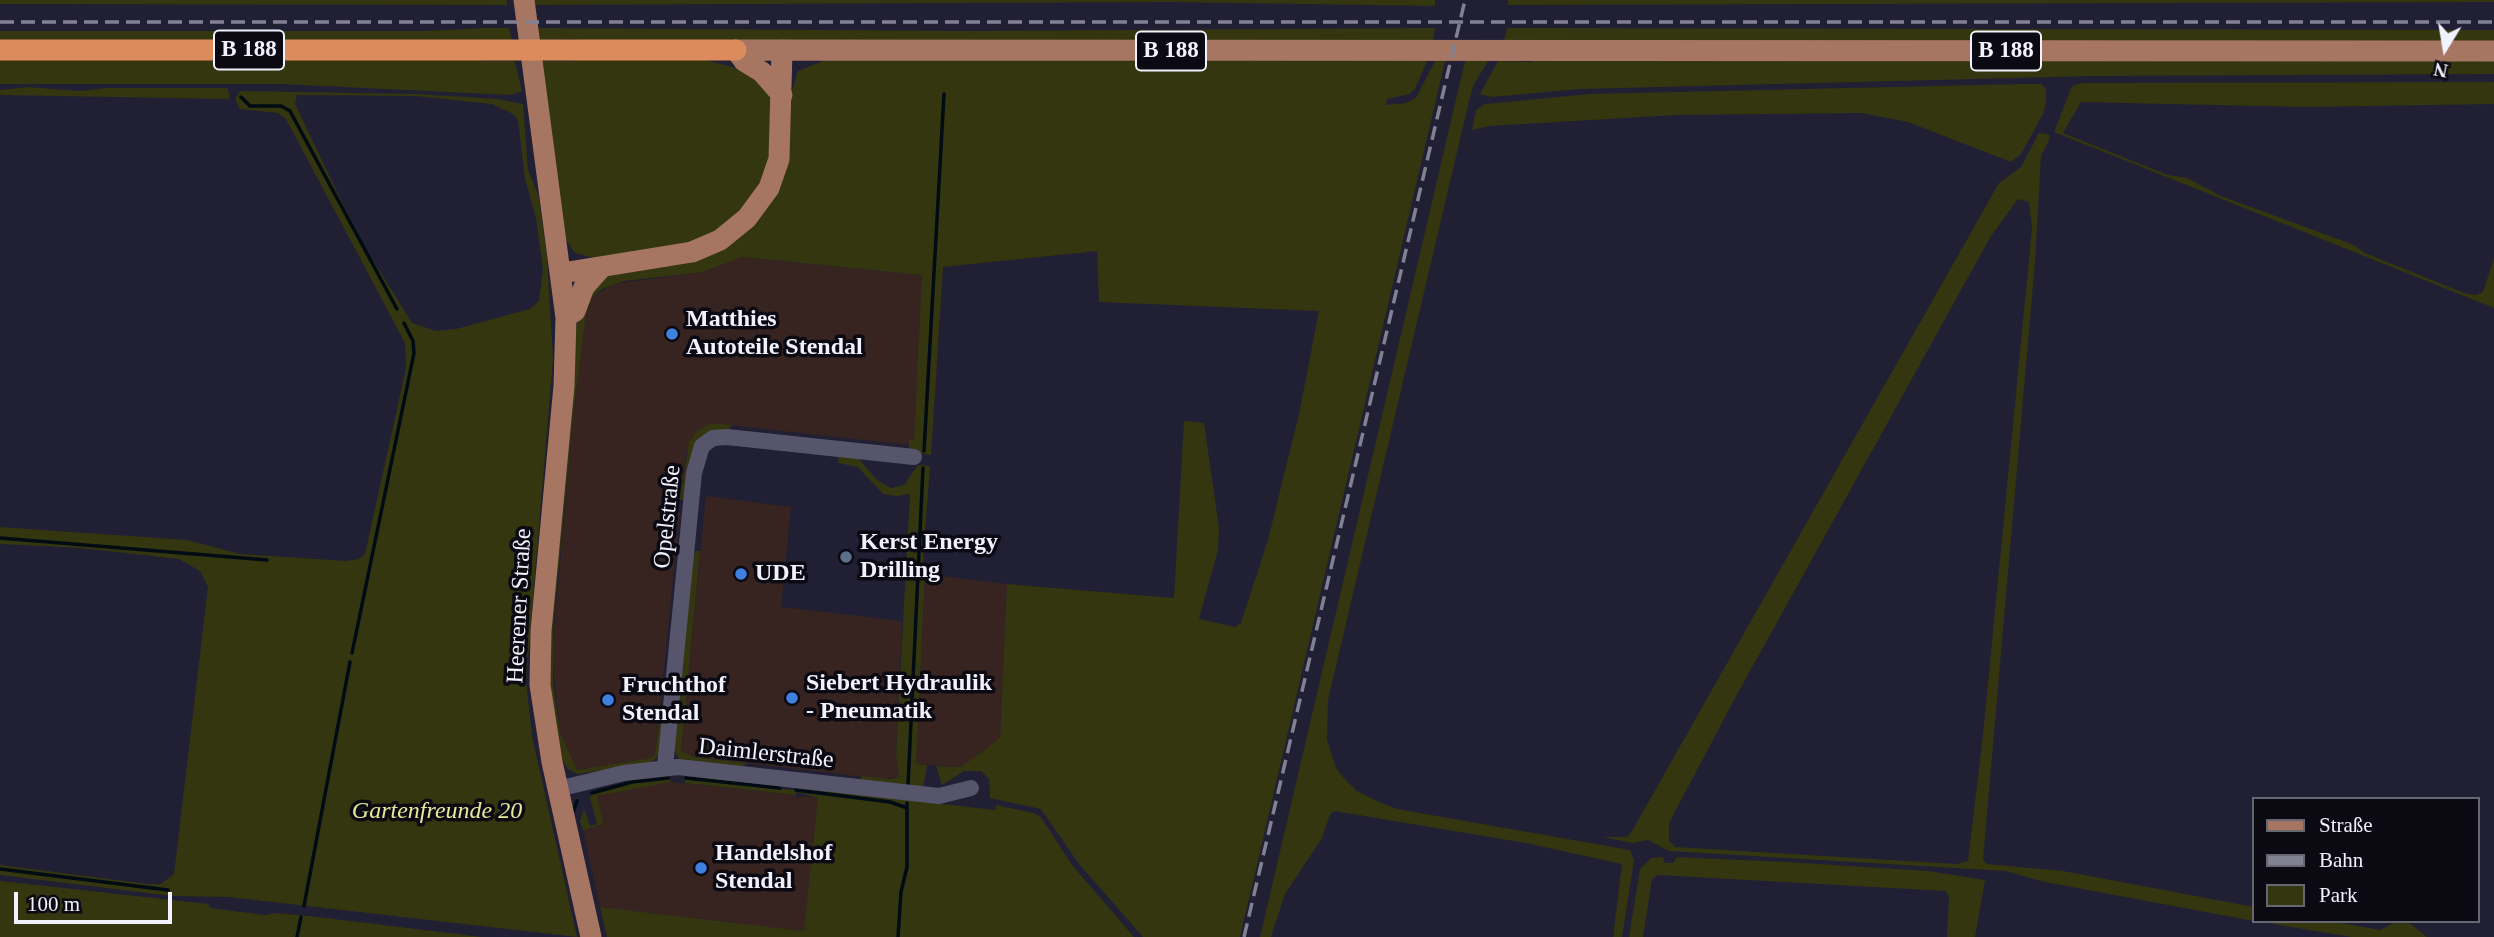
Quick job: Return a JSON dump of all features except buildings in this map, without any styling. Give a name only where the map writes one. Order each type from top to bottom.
[{"type":"highway","name":"B 188","points":[[0,50],[736,50]]},
{"type":"main road","name":"Heerener Straße","points":[[524,0],[566,318],[564,386],[540,650],[543,707],[591,937]]},
{"type":"main road","points":[[736,50],[744,61],[762,72],[782,95]]},
{"type":"main road","name":"B 188","points":[[736,50],[2494,51]]},
{"type":"main road","points":[[562,273],[698,250],[741,224],[764,197],[776,170],[782,135],[782,50]]},
{"type":"main road","points":[[566,318],[575,311],[579,295],[601,268]]},
{"type":"street","name":"Opelstraße","points":[[665,767],[694,474],[702,446],[713,438],[727,437],[914,457]]},
{"type":"street","name":"Daimlerstraße","points":[[558,789],[665,767],[939,796],[971,788]]},
{"type":"shaded area","points":[[743,257],[923,275],[914,440],[910,440],[909,445],[711,423],[686,452],[682,488],[675,487],[672,511],[680,512],[655,754],[651,758],[577,770],[560,732],[552,654],[574,408],[586,315],[592,298],[613,284],[702,272]]},
{"type":"shaded area","name":"Siebert Hydraulik - Pneumatik","points":[[706,496],[791,507],[781,607],[902,621],[896,754],[899,777],[882,779],[693,757],[683,753],[681,747]]},
{"type":"shaded area","points":[[925,574],[1007,584],[1000,738],[961,767],[916,764]]},
{"type":"shaded area","name":"Handelshof Stendal","points":[[671,782],[796,795],[797,799],[801,796],[819,798],[804,931],[600,907],[583,830],[602,824],[596,796]]},
{"type":"green space","points":[[0,0],[507,0],[507,5],[0,4]]},
{"type":"green space","points":[[530,0],[1435,0],[1435,6],[1171,2],[530,5]]},
{"type":"green space","points":[[1508,0],[2494,0],[2494,2],[1508,5]]},
{"type":"green space","points":[[509,28],[512,40],[0,42],[0,31],[425,31]]},
{"type":"green space","points":[[533,28],[969,31],[1435,28],[1433,41],[580,43],[577,39],[534,40]]},
{"type":"green space","points":[[1507,28],[2494,30],[2494,44],[1504,41]]},
{"type":"green space","points":[[0,57],[485,58],[485,61],[515,61],[522,91],[510,95],[281,84],[0,84]]},
{"type":"green space","points":[[574,58],[698,58],[748,71],[769,93],[772,108],[770,160],[755,194],[727,225],[691,244],[594,258],[575,253],[566,240],[537,61],[573,61]]},
{"type":"green space","points":[[2494,58],[2494,74],[2093,76],[1579,89],[1491,97],[1480,94],[1498,61],[1532,62],[1533,59]]},
{"type":"green space","points":[[823,61],[1427,61],[1415,89],[1409,94],[1387,99],[1386,105],[1406,103],[1416,98],[1435,61],[1445,61],[1240,937],[1143,937],[1079,864],[1041,809],[990,798],[989,779],[981,771],[964,771],[942,785],[936,766],[961,767],[1000,738],[1007,584],[1174,598],[1184,421],[1204,423],[1219,528],[1218,550],[1199,619],[1235,627],[1241,623],[1268,540],[1299,414],[1319,311],[1099,302],[1097,251],[943,267],[931,455],[909,452],[909,440],[914,440],[922,275],[743,257],[702,272],[624,281],[602,289],[592,298],[586,315],[574,408],[553,629],[553,683],[560,732],[577,770],[651,758],[655,754],[661,707],[664,709],[660,754],[651,763],[577,774],[568,769],[558,753],[546,681],[572,351],[580,307],[597,281],[608,276],[707,255],[789,153],[791,94],[798,71]]},
{"type":"green space","points":[[1465,61],[1488,61],[1474,84],[1470,97],[1328,700],[1327,740],[1336,768],[1357,791],[1397,809],[1630,850],[1634,860],[1622,937],[1613,937],[1622,864],[1526,843],[1335,811],[1330,814],[1322,838],[1285,894],[1271,937],[1260,937]]},
{"type":"green space","points":[[2494,82],[2494,104],[2306,107],[2081,102],[2063,133],[2168,175],[2187,178],[2221,196],[2354,245],[2365,253],[2464,293],[2476,295],[2483,292],[2494,258],[2494,308],[2054,132],[2072,86],[2082,83]]},
{"type":"green space","points":[[2041,84],[2046,89],[2044,112],[2021,154],[2011,162],[1908,122],[1861,113],[1676,115],[1489,126],[1472,130],[1476,110],[1485,104],[1591,94]]},
{"type":"green space","points":[[28,87],[79,91],[107,88],[227,88],[230,95],[228,99],[0,95],[0,90]]},
{"type":"green space","name":"Gartenfreunde 20","points":[[240,91],[416,94],[497,99],[523,104],[528,170],[538,194],[547,256],[553,359],[526,681],[532,736],[577,937],[229,897],[172,896],[0,875],[0,865],[148,884],[161,884],[174,874],[208,587],[200,571],[179,559],[81,548],[0,544],[0,527],[187,540],[240,554],[346,561],[359,559],[365,554],[406,368],[405,343],[286,119],[278,113],[240,109],[235,99]],"holes":[[[297,95],[416,96],[492,104],[513,114],[518,120],[525,179],[536,218],[543,270],[539,301],[530,309],[456,329],[436,331],[412,323],[365,247],[295,104]]]},
{"type":"green space","points":[[2039,133],[2048,134],[2050,138],[2041,156],[2035,262],[1983,860],[1987,864],[2063,871],[2252,907],[2252,921],[2045,882],[2005,871],[1669,851],[1648,840],[1633,843],[1603,837],[1627,837],[1632,831],[1999,183],[2021,167]],"holes":[[[2018,199],[2029,202],[2032,228],[1983,735],[1968,861],[1957,864],[1675,847],[1669,840],[1669,823],[1734,700],[1991,236]]]},
{"type":"green space","points":[[711,423],[732,425],[727,431],[719,430],[684,500],[674,498],[675,487],[682,487],[689,442],[697,431]]},
{"type":"green space","points":[[839,456],[858,458],[877,480],[891,488],[904,485],[918,465],[930,466],[922,573],[925,574],[916,764],[927,765],[923,788],[860,780],[861,776],[890,779],[899,777],[896,754],[910,494],[883,494],[858,467],[838,463]]},
{"type":"green space","points":[[700,551],[681,751],[693,757],[746,763],[742,768],[685,762],[679,759],[674,750],[693,555]]},
{"type":"green space","points":[[688,774],[780,785],[781,789],[795,790],[797,787],[995,810],[996,805],[1033,813],[1041,817],[1072,865],[1134,937],[607,937],[600,907],[804,931],[818,798],[797,792],[796,795],[684,783]]},
{"type":"green space","points":[[668,775],[671,782],[597,796],[603,824],[583,830],[580,821],[584,809],[590,826],[597,824],[590,798],[593,792],[631,780]]},
{"type":"green space","points":[[1663,857],[1665,863],[1673,863],[1677,857],[1786,862],[1928,871],[1985,880],[1975,937],[1947,937],[1949,898],[1946,891],[1658,875],[1652,879],[1643,937],[1629,937],[1640,869],[1651,858]]},
{"type":"green space","points":[[0,881],[208,904],[210,908],[265,915],[276,913],[309,916],[482,937],[0,937]]},
{"type":"green space","points":[[2267,923],[2341,923],[2380,930],[2394,923],[2407,923],[2427,937],[2352,937]]},
{"type":"waterway","points":[[924,451],[944,94]]},
{"type":"waterway","points":[[241,97],[250,106],[281,106],[290,111],[397,309]]},
{"type":"waterway","points":[[352,653],[414,353],[413,341],[404,323]]},
{"type":"waterway","points":[[908,785],[923,468]]},
{"type":"waterway","points":[[0,538],[267,560]]},
{"type":"waterway","points":[[304,906],[350,662]]},
{"type":"waterway","points":[[592,793],[632,782],[668,778]]},
{"type":"waterway","points":[[686,778],[780,788]]},
{"type":"waterway","points":[[796,790],[890,802],[907,808]]},
{"type":"waterway","points":[[573,812],[577,801]]},
{"type":"waterway","points":[[898,937],[901,892],[907,867],[907,803]]},
{"type":"waterway","points":[[0,869],[168,890]]},
{"type":"waterway","points":[[297,937],[301,917]]},
{"type":"railway","points":[[1244,937],[1465,0]]},
{"type":"railway","points":[[0,22],[2494,22]]},
{"type":"place","name":"Matthies Autoteile Stendal","points":[[672,334]]},
{"type":"place","name":"Kerst Energy Drilling","points":[[846,557]]},
{"type":"place","name":"UDE","points":[[741,574]]},
{"type":"place","name":"Siebert Hydraulik - Pneumatik","points":[[792,698]]},
{"type":"place","name":"Fruchthof Stendal","points":[[608,700]]},
{"type":"place","name":"Handelshof Stendal","points":[[701,868]]}]
